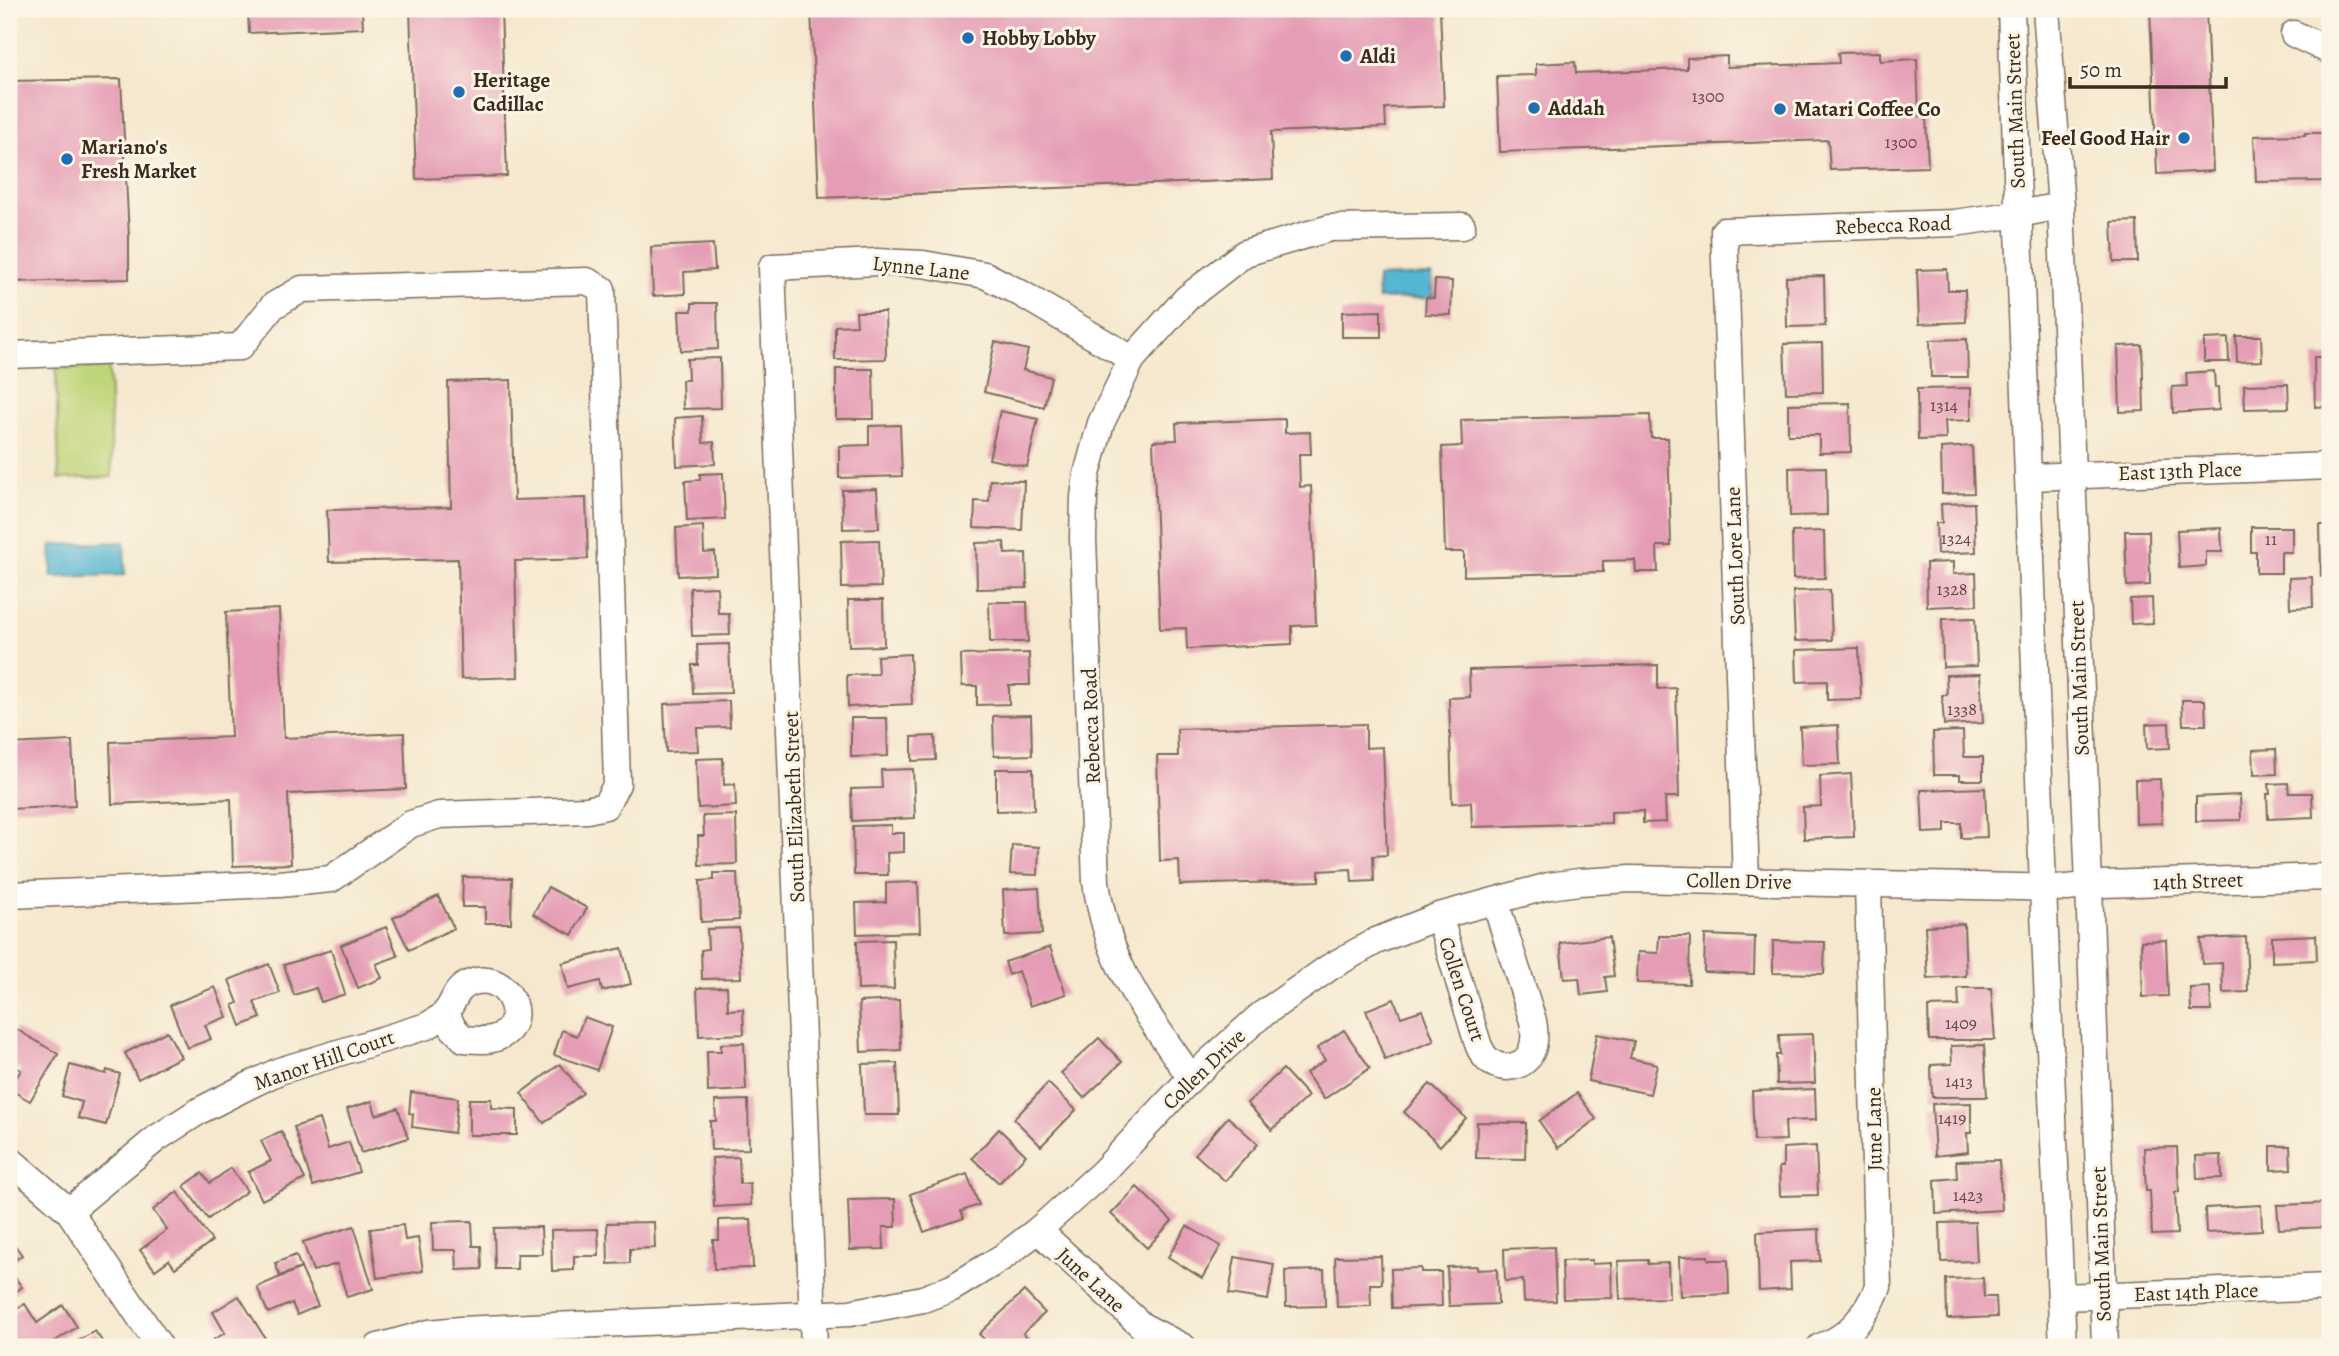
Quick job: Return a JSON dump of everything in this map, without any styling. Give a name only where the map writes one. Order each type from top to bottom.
[{"type":"street","name":"South Main Street","points":[[2011,9],[2029,477],[2103,1295],[2105,1347]]},
{"type":"street","name":"South Main Street","points":[[2046,9],[2061,206],[2071,475],[2061,1297],[2063,1347]]},
{"type":"street","points":[[2294,34],[2330,51]]},
{"type":"street","name":"Rebecca Road","points":[[1724,231],[1954,223],[2019,215],[2061,206]]},
{"type":"street","name":"Rebecca Road","points":[[1191,1078],[1132,992],[1118,964],[1107,935],[1096,882],[1083,539],[1084,497],[1092,449],[1101,422],[1132,359],[1187,298],[1245,253],[1330,228],[1462,226]]},
{"type":"street","name":"South Lore Lane","points":[[1724,231],[1746,881]]},
{"type":"street","name":"Lynne Lane","points":[[772,267],[877,262],[922,264],[985,275],[1132,359]]},
{"type":"street","name":"South Elizabeth Street","points":[[772,267],[814,1347]]},
{"type":"street","points":[[9,355],[240,347],[273,306],[302,289],[587,281],[602,289],[617,784],[606,806],[587,810],[439,815],[411,824],[331,878],[279,884],[9,895]]},
{"type":"street","name":"East 13th Place","points":[[2029,477],[2330,466]]},
{"type":"street","name":"14th Street","points":[[2066,887],[2330,877]]},
{"type":"street","name":"Collen Drive","points":[[378,1347],[429,1334],[460,1330],[850,1313],[922,1299],[952,1288],[1003,1257],[1038,1230],[1103,1171],[1191,1078],[1260,1016],[1301,985],[1376,941],[1439,916],[1549,886],[1631,879],[2066,887]]},
{"type":"street","name":"June Lane","points":[[1820,1347],[1831,1344],[1854,1326],[1870,1307],[1878,1287],[1868,884]]},
{"type":"street","name":"Collen Court","points":[[1439,916],[1478,1044],[1487,1059],[1500,1067],[1515,1066],[1528,1059],[1534,1047],[1535,1033],[1495,901]]},
{"type":"street","name":"Manor Hill Court","points":[[69,1211],[157,1138],[211,1105],[279,1071],[427,1026],[446,1013]]},
{"type":"street","points":[[9,1159],[69,1211],[160,1347]]},
{"type":"street","name":"June Lane","points":[[1038,1230],[1142,1326],[1184,1347]]},
{"type":"street","name":"East 14th Place","points":[[2061,1297],[2330,1287]]},
{"type":"green space","points":[[109,367],[112,477],[59,479],[56,369]]},
{"type":"water","points":[[1432,275],[1433,298],[1378,299],[1377,277]]},
{"type":"water","points":[[124,542],[125,575],[52,577],[51,545]]},
{"type":"building","points":[[248,9],[362,9],[363,28],[249,33]]},
{"type":"building","name":"Heritage Cadillac","points":[[410,9],[501,9],[507,176],[416,179]]},
{"type":"building","points":[[811,9],[1440,9],[1444,106],[1385,108],[1386,127],[1271,132],[1273,179],[819,198]]},
{"type":"building","points":[[2150,9],[2206,9],[2213,171],[2157,174]]},
{"type":"building","points":[[1880,52],[1880,61],[1917,59],[1919,116],[1926,116],[1928,167],[1830,170],[1828,140],[1500,152],[1497,76],[1536,75],[1536,64],[1575,62],[1576,73],[1687,69],[1687,58],[1727,56],[1727,67],[1839,63],[1838,53]]},
{"type":"building","name":"Mariano's Fresh Market","points":[[121,79],[129,279],[9,282],[9,81]]},
{"type":"building","points":[[2330,133],[2330,181],[2256,182],[2254,136]]},
{"type":"building","points":[[2137,221],[2138,262],[2114,262],[2112,222]]},
{"type":"building","points":[[713,244],[715,270],[684,272],[685,294],[653,296],[651,247]]},
{"type":"building","points":[[1947,269],[1948,290],[1965,290],[1966,322],[1919,324],[1917,270]]},
{"type":"building","points":[[1824,276],[1825,326],[1787,327],[1786,277]]},
{"type":"building","points":[[1435,280],[1452,281],[1451,315],[1425,314],[1426,297],[1434,298]]},
{"type":"building","points":[[692,303],[717,303],[718,349],[681,351],[679,311],[692,311]]},
{"type":"building","points":[[1381,311],[1381,337],[1342,337],[1342,312]]},
{"type":"building","points":[[856,312],[885,312],[886,359],[835,360],[835,326],[857,325]]},
{"type":"building","points":[[2236,336],[2261,336],[2262,361],[2237,362]]},
{"type":"building","points":[[2228,338],[2229,362],[2204,362],[2204,339]]},
{"type":"building","points":[[1967,339],[1968,377],[1931,377],[1930,340]]},
{"type":"building","points":[[995,342],[1028,350],[1023,370],[1051,377],[1044,407],[984,392]]},
{"type":"building","points":[[1822,343],[1823,392],[1786,393],[1784,344]]},
{"type":"building","points":[[2142,345],[2144,411],[2120,412],[2118,346]]},
{"type":"building","points":[[2314,357],[2330,357],[2330,406],[2315,407]]},
{"type":"building","points":[[720,358],[721,408],[683,409],[682,380],[688,380],[687,359]]},
{"type":"building","points":[[836,369],[873,369],[874,419],[836,419]]},
{"type":"building","points":[[2214,371],[2219,410],[2173,413],[2172,387],[2187,386],[2186,373]]},
{"type":"building","points":[[511,380],[514,500],[586,498],[588,559],[515,561],[518,677],[461,679],[458,559],[329,562],[327,510],[451,507],[448,382]]},
{"type":"building","points":[[2288,384],[2289,408],[2245,409],[2244,385]]},
{"type":"building","points":[[1971,388],[1971,420],[1945,421],[1946,439],[1918,440],[1917,389]]},
{"type":"building","points":[[1850,403],[1851,452],[1819,453],[1819,435],[1788,435],[1788,404]]},
{"type":"building","points":[[1000,411],[1038,419],[1027,467],[989,459]]},
{"type":"building","points":[[1650,415],[1651,438],[1668,438],[1671,546],[1657,546],[1658,572],[1636,572],[1635,560],[1603,561],[1603,572],[1464,576],[1464,552],[1445,552],[1442,447],[1462,446],[1461,420]]},
{"type":"building","points":[[702,416],[703,443],[714,442],[715,464],[677,466],[675,418]]},
{"type":"building","points":[[1285,419],[1285,433],[1310,432],[1311,454],[1299,454],[1300,487],[1311,486],[1316,625],[1292,626],[1292,644],[1187,649],[1186,628],[1160,629],[1153,441],[1177,440],[1176,423]]},
{"type":"building","points":[[900,425],[902,476],[839,478],[839,446],[869,445],[869,426]]},
{"type":"building","points":[[1972,446],[1974,493],[1942,494],[1941,448]]},
{"type":"building","points":[[1826,467],[1827,515],[1790,516],[1789,468]]},
{"type":"building","points":[[723,473],[725,519],[687,521],[685,481],[700,480],[700,474]]},
{"type":"building","points":[[990,480],[1024,481],[1022,530],[974,528],[975,501],[989,502]]},
{"type":"building","points":[[877,489],[879,528],[843,529],[842,490]]},
{"type":"building","points":[[1974,503],[1976,552],[1937,554],[1936,523],[1942,523],[1941,504]]},
{"type":"building","points":[[2320,525],[2330,525],[2330,576],[2321,576]]},
{"type":"building","points":[[703,526],[704,553],[715,552],[716,574],[678,576],[676,528]]},
{"type":"building","points":[[2251,527],[2292,527],[2292,552],[2281,552],[2281,573],[2256,573],[2256,552],[2251,552]]},
{"type":"building","points":[[2221,528],[2222,552],[2206,552],[2206,566],[2179,568],[2177,530]]},
{"type":"building","points":[[1824,531],[1825,578],[1793,579],[1792,532]]},
{"type":"building","points":[[2125,531],[2149,531],[2150,585],[2127,586]]},
{"type":"building","points":[[879,540],[881,587],[842,588],[841,541]]},
{"type":"building","points":[[1004,542],[1005,554],[1026,553],[1027,588],[977,589],[976,543]]},
{"type":"building","points":[[1953,562],[1953,574],[1976,573],[1977,605],[1927,607],[1926,563]]},
{"type":"building","points":[[2312,577],[2313,607],[2290,608],[2289,578]]},
{"type":"building","points":[[717,587],[718,613],[729,613],[730,635],[692,636],[690,588]]},
{"type":"building","points":[[1830,590],[1832,640],[1795,641],[1793,591]]},
{"type":"building","points":[[2152,598],[2153,623],[2131,624],[2130,599]]},
{"type":"building","points":[[848,600],[883,600],[884,646],[849,647]]},
{"type":"building","points":[[989,602],[1027,602],[1028,642],[990,642]]},
{"type":"building","points":[[279,609],[284,738],[404,733],[406,789],[288,794],[291,864],[233,866],[231,799],[112,804],[110,742],[231,737],[226,612]]},
{"type":"building","points":[[1975,618],[1977,666],[1943,667],[1942,619]]},
{"type":"building","points":[[729,644],[731,693],[693,694],[692,665],[698,665],[697,645]]},
{"type":"building","points":[[1859,648],[1861,699],[1827,700],[1827,681],[1797,682],[1796,650]]},
{"type":"building","points":[[1029,653],[1030,685],[1009,685],[1009,704],[977,705],[977,686],[962,686],[961,655]]},
{"type":"building","points":[[910,654],[912,704],[848,707],[847,675],[878,674],[877,656]]},
{"type":"building","points":[[1658,665],[1658,689],[1676,688],[1679,797],[1665,797],[1666,822],[1643,823],[1643,811],[1611,812],[1611,823],[1472,827],[1471,802],[1452,803],[1449,698],[1470,697],[1469,670]]},
{"type":"building","points":[[1980,674],[1983,723],[1944,725],[1942,695],[1947,695],[1946,675]]},
{"type":"building","points":[[2182,700],[2205,700],[2206,725],[2183,725]]},
{"type":"building","points":[[729,701],[730,727],[697,728],[698,751],[666,752],[664,704]]},
{"type":"building","points":[[1031,715],[1032,755],[994,756],[993,716]]},
{"type":"building","points":[[851,718],[887,718],[888,756],[851,757]]},
{"type":"building","points":[[2169,723],[2170,748],[2147,749],[2146,724]]},
{"type":"building","points":[[1366,724],[1366,748],[1383,747],[1387,855],[1373,856],[1374,881],[1352,882],[1351,869],[1319,871],[1319,881],[1180,885],[1179,860],[1160,861],[1157,756],[1178,756],[1177,729]]},
{"type":"building","points":[[1838,725],[1840,764],[1802,765],[1800,727]]},
{"type":"building","points":[[1963,731],[1964,757],[1983,757],[1983,780],[1960,780],[1960,775],[1934,775],[1933,732]]},
{"type":"building","points":[[935,736],[936,760],[912,761],[912,737]]},
{"type":"building","points":[[72,741],[75,806],[9,809],[9,744]]},
{"type":"building","points":[[2276,749],[2277,774],[2254,775],[2253,750]]},
{"type":"building","points":[[723,758],[724,785],[735,784],[736,806],[698,808],[696,759]]},
{"type":"building","points":[[913,769],[915,818],[852,821],[851,789],[882,788],[881,770]]},
{"type":"building","points":[[996,769],[1033,769],[1034,810],[996,811]]},
{"type":"building","points":[[1851,774],[1854,837],[1804,839],[1803,807],[1821,806],[1820,776]]},
{"type":"building","points":[[2160,779],[2162,823],[2136,824],[2135,780]]},
{"type":"building","points":[[2288,783],[2289,793],[2312,793],[2313,817],[2268,819],[2269,784]]},
{"type":"building","points":[[1985,788],[1987,837],[1961,838],[1961,823],[1945,823],[1945,832],[1923,833],[1921,790]]},
{"type":"building","points":[[2240,795],[2241,820],[2196,821],[2196,797]]},
{"type":"building","points":[[736,815],[737,864],[699,865],[698,836],[704,836],[703,816]]},
{"type":"building","points":[[891,825],[891,833],[904,833],[904,852],[887,853],[888,875],[854,875],[853,826]]},
{"type":"building","points":[[1012,845],[1039,847],[1038,875],[1010,874]]},
{"type":"building","points":[[714,873],[737,873],[739,920],[701,922],[700,881],[714,880]]},
{"type":"building","points":[[463,877],[512,878],[511,923],[485,923],[485,907],[462,907]]},
{"type":"building","points":[[918,882],[920,932],[857,934],[856,903],[886,902],[886,883]]},
{"type":"building","points":[[548,887],[587,908],[572,935],[533,914]]},
{"type":"building","points":[[1039,888],[1042,934],[1005,936],[1003,890]]},
{"type":"building","points":[[438,896],[454,928],[409,950],[393,918]]},
{"type":"building","points":[[1964,924],[1966,976],[1928,979],[1925,926]]},
{"type":"building","points":[[386,927],[398,956],[376,964],[382,978],[358,988],[341,945]]},
{"type":"building","points":[[739,928],[741,978],[702,979],[701,950],[708,949],[707,929]]},
{"type":"building","points":[[1705,935],[1755,937],[1754,974],[1704,972]]},
{"type":"building","points":[[2316,935],[2317,960],[2272,962],[2272,937]]},
{"type":"building","points":[[1659,936],[1690,936],[1689,984],[1637,983],[1638,952],[1658,953]]},
{"type":"building","points":[[1609,937],[1614,976],[1605,977],[1607,992],[1581,995],[1579,978],[1564,979],[1560,943]]},
{"type":"building","points":[[2246,937],[2248,992],[2223,993],[2222,963],[2202,964],[2201,939]]},
{"type":"building","points":[[893,940],[894,989],[858,990],[857,941]]},
{"type":"building","points":[[2166,940],[2168,996],[2143,997],[2141,941]]},
{"type":"building","points":[[1773,941],[1825,942],[1824,974],[1773,973]]},
{"type":"building","points":[[1050,947],[1066,994],[1030,1006],[1018,971],[1009,975],[1005,962]]},
{"type":"building","points":[[622,948],[631,984],[602,991],[600,981],[568,989],[562,963]]},
{"type":"building","points":[[331,950],[345,994],[321,1002],[316,988],[294,995],[284,965]]},
{"type":"building","points":[[269,964],[280,993],[254,1002],[261,1018],[241,1026],[233,1005],[238,1003],[229,980]]},
{"type":"building","points":[[215,987],[227,1017],[205,1025],[211,1039],[187,1048],[170,1005]]},
{"type":"building","points":[[727,987],[728,1010],[743,1009],[744,1034],[699,1036],[697,988]]},
{"type":"building","points":[[2210,987],[2211,1011],[2191,1011],[2190,988]]},
{"type":"building","points":[[1958,988],[1991,988],[1995,1040],[1929,1040],[1928,1007],[1959,1006]]},
{"type":"building","points":[[1394,999],[1401,1017],[1422,1010],[1434,1041],[1385,1060],[1366,1010]]},
{"type":"building","points":[[899,1000],[901,1050],[861,1052],[859,1002]]},
{"type":"building","points":[[584,1017],[612,1027],[597,1070],[554,1055],[562,1030],[577,1036]]},
{"type":"building","points":[[16,1029],[58,1054],[30,1101],[9,1089],[21,1070],[9,1063],[9,1041]]},
{"type":"building","points":[[1344,1030],[1370,1068],[1324,1099],[1306,1073],[1325,1060],[1317,1048]]},
{"type":"building","points":[[167,1031],[181,1057],[138,1079],[125,1053]]},
{"type":"building","points":[[1597,1034],[1634,1041],[1630,1058],[1657,1064],[1650,1094],[1588,1081]]},
{"type":"building","points":[[1813,1034],[1815,1083],[1777,1084],[1776,1055],[1780,1055],[1779,1035]]},
{"type":"building","points":[[1099,1038],[1122,1062],[1084,1098],[1061,1073]]},
{"type":"building","points":[[744,1043],[746,1090],[708,1092],[707,1051],[721,1051],[721,1044]]},
{"type":"building","points":[[1984,1045],[1987,1097],[1932,1097],[1931,1065],[1952,1064],[1951,1046]]},
{"type":"building","points":[[897,1063],[899,1115],[864,1115],[862,1064]]},
{"type":"building","points":[[560,1064],[583,1093],[544,1123],[521,1093]]},
{"type":"building","points":[[70,1065],[106,1074],[107,1070],[120,1074],[106,1125],[78,1118],[82,1102],[62,1096]]},
{"type":"building","points":[[1283,1069],[1308,1096],[1272,1130],[1247,1103]]},
{"type":"building","points":[[1048,1083],[1076,1110],[1041,1146],[1014,1119]]},
{"type":"building","points":[[1430,1084],[1466,1118],[1440,1146],[1404,1112]]},
{"type":"building","points":[[1815,1089],[1816,1120],[1785,1121],[1786,1140],[1754,1141],[1752,1091]]},
{"type":"building","points":[[411,1092],[458,1098],[454,1133],[412,1127],[413,1114],[409,1113]]},
{"type":"building","points":[[1577,1093],[1596,1119],[1558,1148],[1539,1121]]},
{"type":"building","points":[[469,1099],[491,1099],[491,1108],[517,1109],[517,1135],[469,1135]]},
{"type":"building","points":[[748,1100],[749,1149],[711,1150],[710,1121],[716,1121],[715,1101]]},
{"type":"building","points":[[372,1101],[376,1115],[398,1108],[408,1138],[361,1153],[347,1109]]},
{"type":"building","points":[[1971,1103],[1971,1133],[1967,1133],[1968,1152],[1935,1156],[1932,1104]]},
{"type":"building","points":[[1228,1117],[1258,1144],[1225,1181],[1195,1154]]},
{"type":"building","points":[[319,1119],[328,1149],[349,1142],[359,1172],[313,1186],[294,1127]]},
{"type":"building","points":[[1477,1122],[1526,1123],[1525,1159],[1476,1158]]},
{"type":"building","points":[[999,1129],[1026,1155],[999,1183],[972,1158]]},
{"type":"building","points":[[281,1131],[305,1179],[262,1200],[248,1172],[271,1161],[261,1141]]},
{"type":"building","points":[[1816,1146],[1818,1195],[1780,1196],[1779,1167],[1783,1167],[1783,1148]]},
{"type":"building","points":[[2271,1146],[2290,1146],[2291,1169],[2271,1170]]},
{"type":"building","points":[[2177,1147],[2177,1234],[2152,1235],[2144,1148]]},
{"type":"building","points":[[2221,1155],[2222,1178],[2197,1179],[2196,1156]]},
{"type":"building","points":[[739,1157],[740,1184],[750,1183],[751,1205],[714,1207],[712,1158]]},
{"type":"building","points":[[1999,1160],[2002,1210],[1936,1214],[1935,1180],[1957,1178],[1956,1161]]},
{"type":"building","points":[[231,1168],[247,1191],[208,1219],[184,1186],[202,1173],[210,1183]]},
{"type":"building","points":[[967,1174],[979,1205],[961,1211],[964,1218],[924,1232],[910,1194]]},
{"type":"building","points":[[1137,1187],[1172,1221],[1147,1248],[1111,1214]]},
{"type":"building","points":[[177,1192],[212,1241],[175,1268],[169,1260],[155,1270],[140,1250],[167,1230],[153,1210]]},
{"type":"building","points":[[895,1199],[896,1227],[883,1227],[884,1249],[850,1250],[848,1200]]},
{"type":"building","points":[[2330,1203],[2330,1227],[2279,1229],[2277,1205]]},
{"type":"building","points":[[2261,1205],[2262,1230],[2206,1233],[2205,1208]]},
{"type":"building","points":[[751,1219],[753,1268],[714,1269],[713,1240],[719,1240],[719,1220]]},
{"type":"building","points":[[472,1221],[473,1246],[481,1246],[482,1269],[457,1270],[456,1250],[433,1250],[432,1222]]},
{"type":"building","points":[[654,1222],[655,1248],[630,1249],[630,1263],[608,1264],[607,1223]]},
{"type":"building","points":[[1975,1222],[1977,1261],[1941,1262],[1940,1223]]},
{"type":"building","points":[[403,1225],[405,1240],[418,1238],[423,1271],[377,1278],[370,1229]]},
{"type":"building","points":[[354,1226],[373,1289],[347,1297],[337,1264],[313,1271],[303,1242]]},
{"type":"building","points":[[1187,1226],[1221,1246],[1202,1278],[1168,1257]]},
{"type":"building","points":[[541,1227],[542,1254],[517,1254],[517,1269],[495,1269],[494,1228]]},
{"type":"building","points":[[598,1229],[599,1256],[574,1256],[574,1270],[552,1271],[551,1230]]},
{"type":"building","points":[[1819,1229],[1820,1261],[1790,1262],[1791,1289],[1759,1291],[1757,1232]]},
{"type":"building","points":[[9,1237],[22,1255],[9,1265]]},
{"type":"building","points":[[1554,1247],[1556,1301],[1524,1302],[1523,1280],[1505,1281],[1504,1249]]},
{"type":"building","points":[[296,1255],[301,1268],[280,1276],[275,1263]]},
{"type":"building","points":[[1381,1256],[1382,1284],[1370,1284],[1371,1306],[1337,1307],[1335,1257]]},
{"type":"building","points":[[1708,1256],[1709,1260],[1728,1260],[1729,1294],[1680,1296],[1679,1257]]},
{"type":"building","points":[[1235,1257],[1274,1264],[1268,1300],[1229,1294]]},
{"type":"building","points":[[1592,1260],[1592,1264],[1611,1263],[1612,1298],[1563,1299],[1562,1261]]},
{"type":"building","points":[[1648,1260],[1648,1264],[1668,1263],[1669,1298],[1620,1299],[1618,1261]]},
{"type":"building","points":[[1477,1266],[1477,1270],[1497,1269],[1498,1304],[1449,1306],[1447,1267]]},
{"type":"building","points":[[301,1268],[318,1306],[297,1315],[292,1303],[268,1313],[257,1287]]},
{"type":"building","points":[[1421,1268],[1421,1272],[1441,1272],[1442,1306],[1392,1308],[1391,1269]]},
{"type":"building","points":[[9,1270],[22,1287],[9,1297]]},
{"type":"building","points":[[1324,1270],[1325,1306],[1286,1307],[1285,1271]]},
{"type":"building","points":[[1983,1278],[1984,1297],[1996,1297],[1997,1317],[1947,1319],[1946,1279]]},
{"type":"building","points":[[1024,1291],[1045,1313],[1023,1333],[1037,1347],[992,1347],[979,1334]]},
{"type":"building","points":[[239,1296],[265,1338],[250,1347],[217,1347],[213,1340],[225,1333],[213,1312]]},
{"type":"building","points":[[25,1304],[37,1323],[63,1305],[77,1327],[46,1347],[16,1347],[9,1336],[9,1314]]},
{"type":"building","points":[[95,1331],[106,1347],[79,1347],[76,1342]]},
{"type":"place","name":"Hobby Lobby","points":[[968,38]]},
{"type":"place","name":"Aldi","points":[[1346,56]]},
{"type":"place","name":"Heritage Cadillac","points":[[459,92]]},
{"type":"place","name":"Addah","points":[[1534,108]]},
{"type":"place","name":"Matari Coffee Co","points":[[1780,109]]},
{"type":"place","name":"Feel Good Hair","points":[[2184,138]]},
{"type":"place","name":"Mariano's Fresh Market","points":[[67,159]]}]
